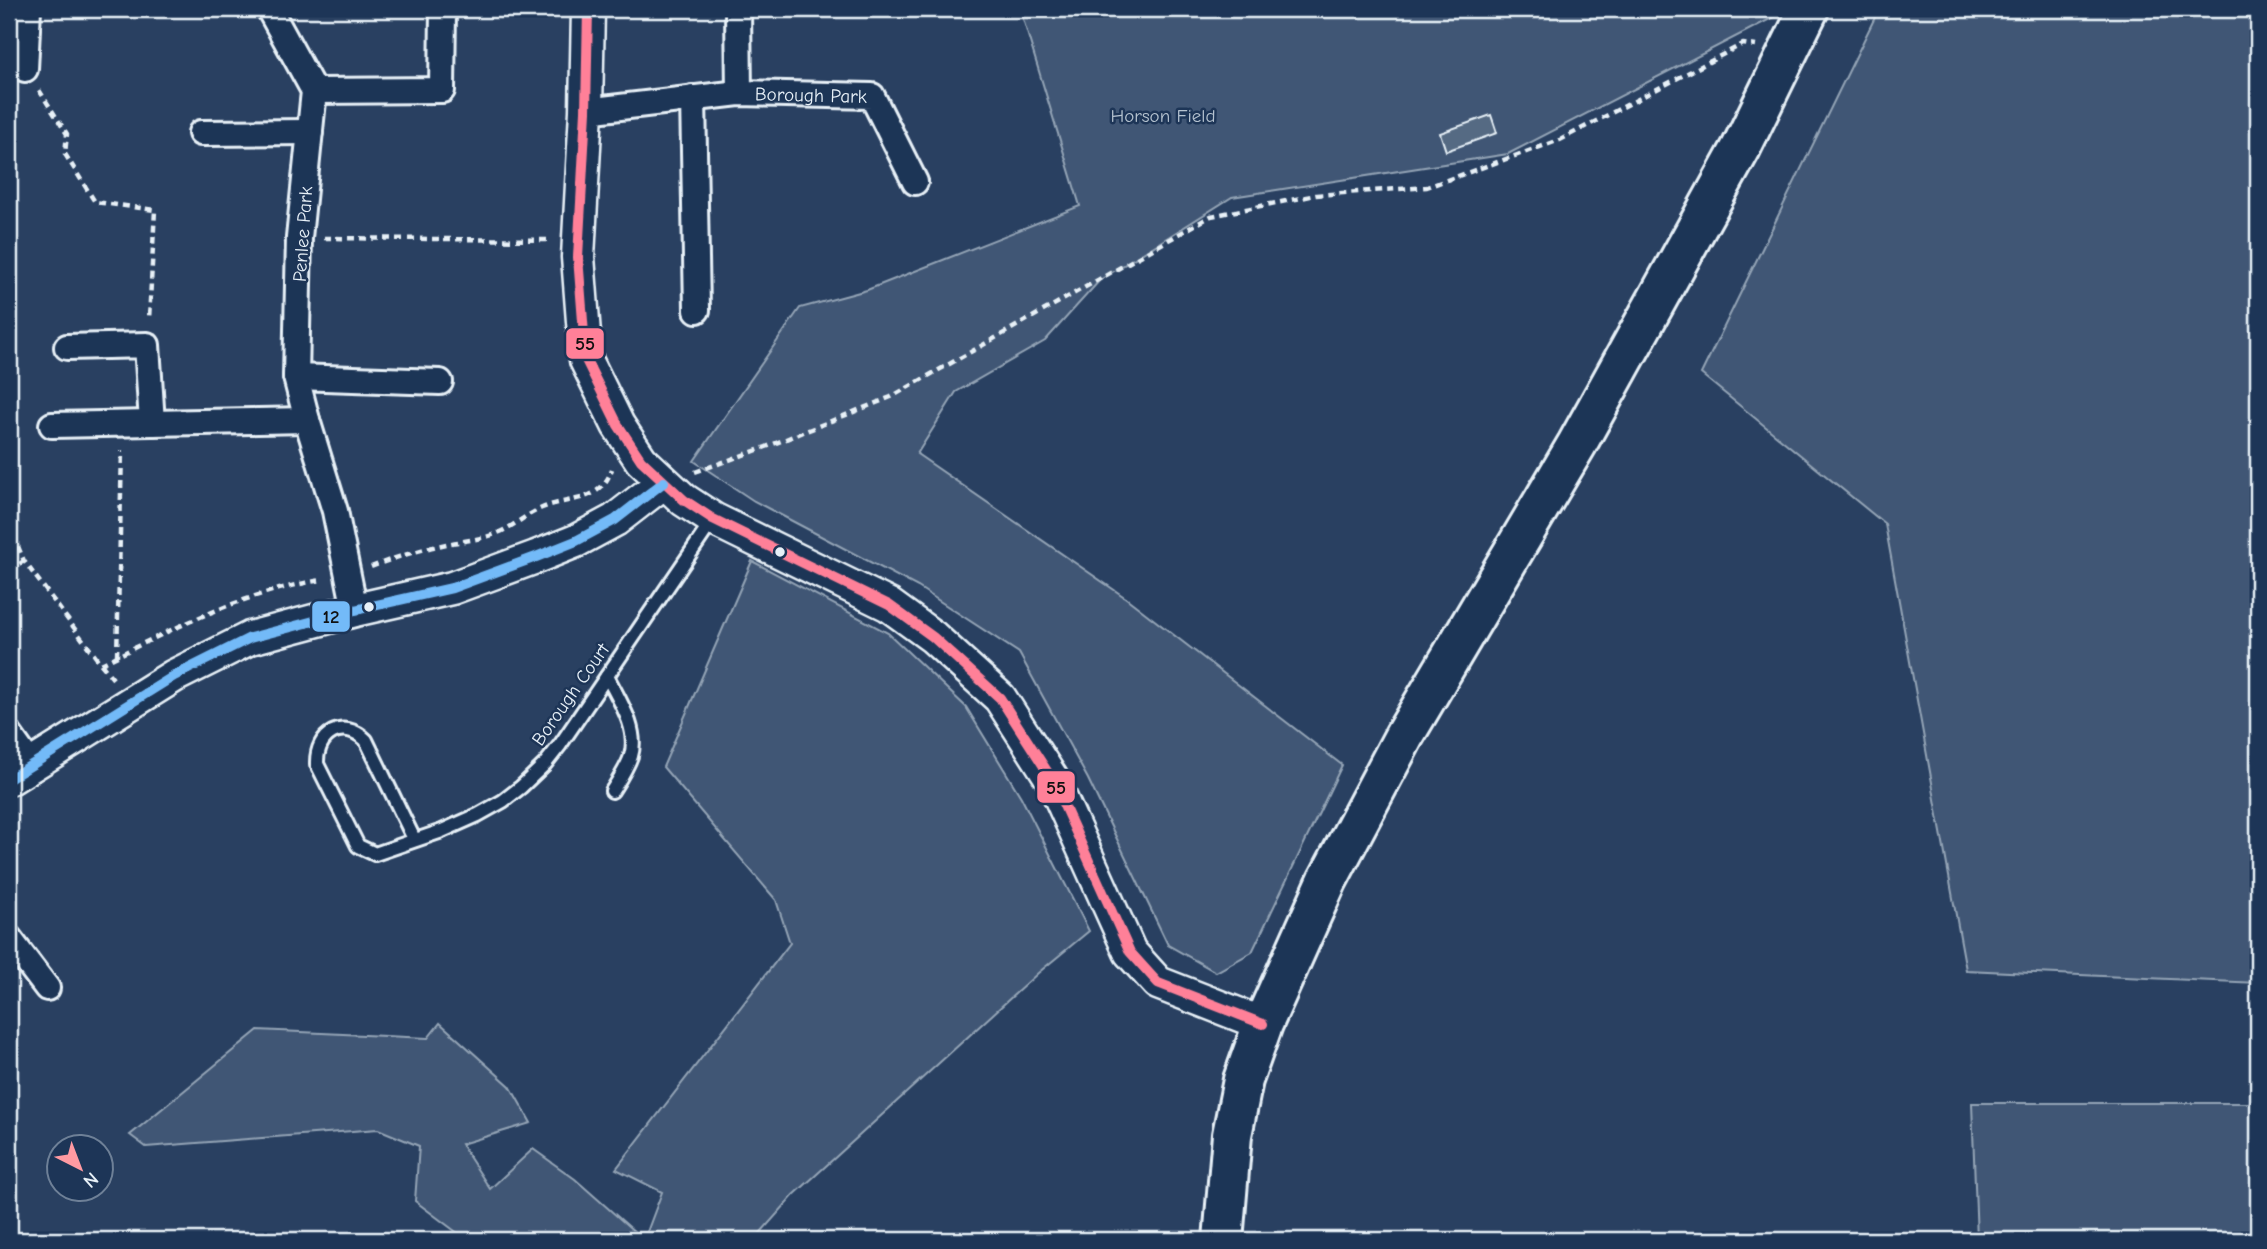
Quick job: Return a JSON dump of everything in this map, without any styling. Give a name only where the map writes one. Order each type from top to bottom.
[{"type":"main road","points":[[1223,1240],[1232,1135],[1242,1080],[1263,1024],[1327,881],[1404,736],[1577,444],[1741,148],[1809,9]]},
{"type":"street","points":[[25,69],[28,9]]},
{"type":"street","points":[[269,9],[314,92],[442,90],[443,9]]},
{"type":"street","points":[[588,9],[586,111],[578,257],[586,360],[618,425],[641,460],[684,500],[713,519],[889,605],[933,637],[1000,698],[1052,779],[1130,952],[1158,983],[1263,1024]]},
{"type":"street","name":"Borough Park","points":[[738,9],[739,93]]},
{"type":"street","name":"Penlee Park","points":[[314,92],[299,237],[296,377],[335,512],[355,610]]},
{"type":"street","name":"Borough Park","points":[[586,111],[739,93],[872,96],[915,182]]},
{"type":"street","points":[[693,98],[697,310]]},
{"type":"street","points":[[201,133],[310,132]]},
{"type":"street","points":[[67,347],[147,345],[152,423]]},
{"type":"street","points":[[296,377],[440,382]]},
{"type":"street","points":[[52,425],[307,421]]},
{"type":"street","points":[[9,734],[20,772],[174,676],[250,638],[452,588],[576,541],[615,520],[664,482]]},
{"type":"street","points":[[9,938],[47,988]]},
{"type":"lane","name":"Borough Court","points":[[414,839],[366,740],[358,733],[344,729],[329,733],[317,750],[317,764],[358,846],[376,854],[442,831],[503,802],[521,787],[560,745],[713,519]]},
{"type":"lane","points":[[607,676],[627,715],[633,748],[630,760],[612,792]]},
{"type":"path","points":[[664,482],[766,447],[891,397],[1212,216],[1316,195],[1427,187],[1560,140],[1743,44],[1787,51]]},
{"type":"path","points":[[25,69],[67,134],[65,154],[95,202],[155,210],[147,345]]},
{"type":"path","points":[[299,237],[579,241]]},
{"type":"path","points":[[117,656],[122,424]]},
{"type":"path","points":[[9,524],[24,561],[9,570]]},
{"type":"green space","name":"Horson Field","points":[[1020,9],[1780,9],[1776,16],[1508,154],[1232,197],[1100,280],[1045,341],[956,392],[917,454],[1126,598],[1342,765],[1252,952],[1216,972],[1168,945],[1088,779],[1019,653],[918,587],[754,501],[694,461],[800,308],[867,290],[1080,206]]},
{"type":"green space","points":[[1879,9],[2258,9],[2258,983],[1966,970],[1885,524],[1701,374]]},
{"type":"green space","points":[[752,561],[888,633],[966,707],[1021,797],[1089,931],[1038,973],[794,1195],[754,1240],[644,1240],[662,1192],[616,1169],[790,943],[776,900],[663,767]]},
{"type":"green space","points":[[440,1023],[510,1086],[531,1123],[461,1144],[490,1189],[533,1149],[575,1179],[644,1240],[467,1240],[415,1201],[419,1146],[378,1129],[146,1147],[130,1135],[258,1030],[428,1038]]},
{"type":"green space","points":[[1972,1103],[2258,1103],[2258,1240],[1977,1240]]},
{"type":"building","points":[[1491,115],[1497,133],[1446,151],[1440,133]]},
{"type":"transit line","name":"55","points":[[588,9],[586,111],[578,257],[586,360],[618,425],[641,460],[684,500],[713,519],[889,605],[933,637],[1000,698],[1052,779],[1130,952],[1158,983],[1263,1024]]},
{"type":"transit line","name":"12","points":[[9,779],[174,676],[250,638],[452,588],[536,557],[576,541],[615,520],[664,482]]}]
